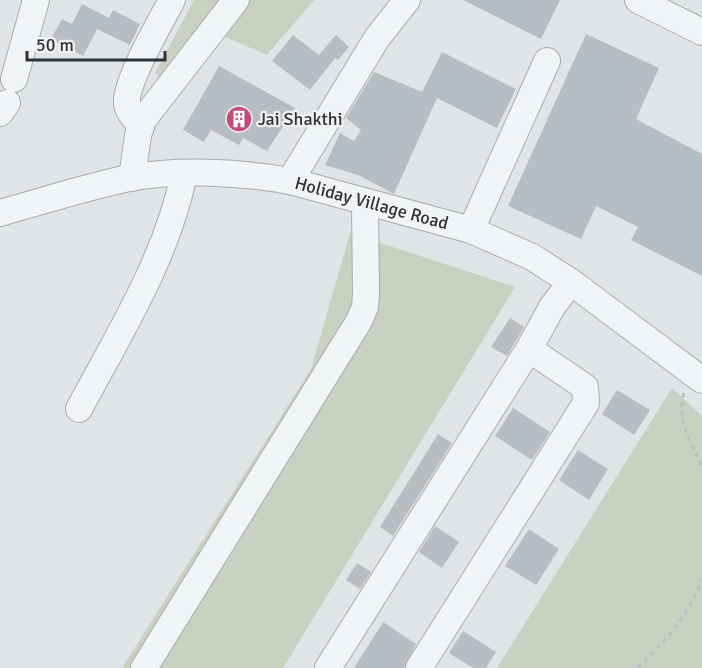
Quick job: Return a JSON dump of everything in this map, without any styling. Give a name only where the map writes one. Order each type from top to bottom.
[{"type":"street","points":[[0,59],[14,79],[36,0]]},
{"type":"street","points":[[141,126],[127,106],[127,98],[137,69],[172,0]]},
{"type":"street","points":[[132,178],[141,126],[236,0]]},
{"type":"street","points":[[290,182],[377,38],[407,0]]},
{"type":"street","points":[[638,0],[702,32]]},
{"type":"street","points":[[471,230],[547,61]]},
{"type":"street","points":[[79,409],[147,280],[178,201],[184,174]]},
{"type":"street","name":"Holiday Village Road","points":[[0,213],[132,178],[184,174],[261,176],[290,182],[471,230],[532,257],[571,282],[698,376]]},
{"type":"street","points":[[144,668],[359,321],[365,307],[365,203]]},
{"type":"street","points":[[328,668],[529,349],[552,307],[571,282]]},
{"type":"street","points":[[419,668],[586,403],[585,387],[529,349]]},
{"type":"path","points":[[698,376],[683,398],[682,412],[686,432],[702,468]]},
{"type":"path","points":[[638,668],[674,631],[686,614],[702,579]]},
{"type":"green space","points":[[194,0],[314,0],[267,55],[200,26],[161,77],[155,73]]},
{"type":"green space","points":[[350,233],[515,287],[283,668],[122,668],[311,369]]},
{"type":"green space","points":[[672,388],[702,416],[702,668],[497,668]]},
{"type":"building","points":[[463,0],[560,0],[541,39]]},
{"type":"building","points":[[82,4],[109,18],[113,10],[140,24],[130,45],[97,29],[83,56],[51,39],[62,19],[72,24]]},
{"type":"building","points":[[586,34],[659,68],[636,119],[702,154],[702,276],[631,240],[638,227],[596,206],[581,239],[508,206]]},
{"type":"building","points":[[293,35],[319,55],[336,35],[349,47],[338,60],[335,58],[310,90],[272,61]]},
{"type":"building","points":[[442,52],[516,89],[497,128],[437,98],[394,194],[358,175],[325,165],[340,133],[354,141],[361,130],[346,118],[374,72],[422,92]]},
{"type":"building","name":"Jai Shakthi","points":[[219,66],[295,108],[267,151],[243,138],[239,145],[211,130],[204,142],[183,130]]},
{"type":"building","points":[[510,318],[524,327],[507,356],[491,347]]},
{"type":"building","points":[[617,390],[650,410],[634,435],[602,414]]},
{"type":"building","points":[[513,408],[550,432],[532,460],[495,436]]},
{"type":"building","points":[[438,434],[452,443],[393,536],[380,527]]},
{"type":"building","points":[[578,450],[608,469],[589,500],[559,480]]},
{"type":"building","points":[[435,526],[459,542],[442,568],[419,552]]},
{"type":"building","points":[[529,529],[559,549],[536,585],[505,566]]},
{"type":"building","points":[[357,563],[371,572],[360,589],[346,580]]},
{"type":"building","points":[[383,622],[416,644],[404,668],[354,668]]},
{"type":"building","points":[[463,631],[496,652],[486,668],[473,668],[449,653]]},
{"type":"place","name":"Jai Shakthi","points":[[239,119]]}]
